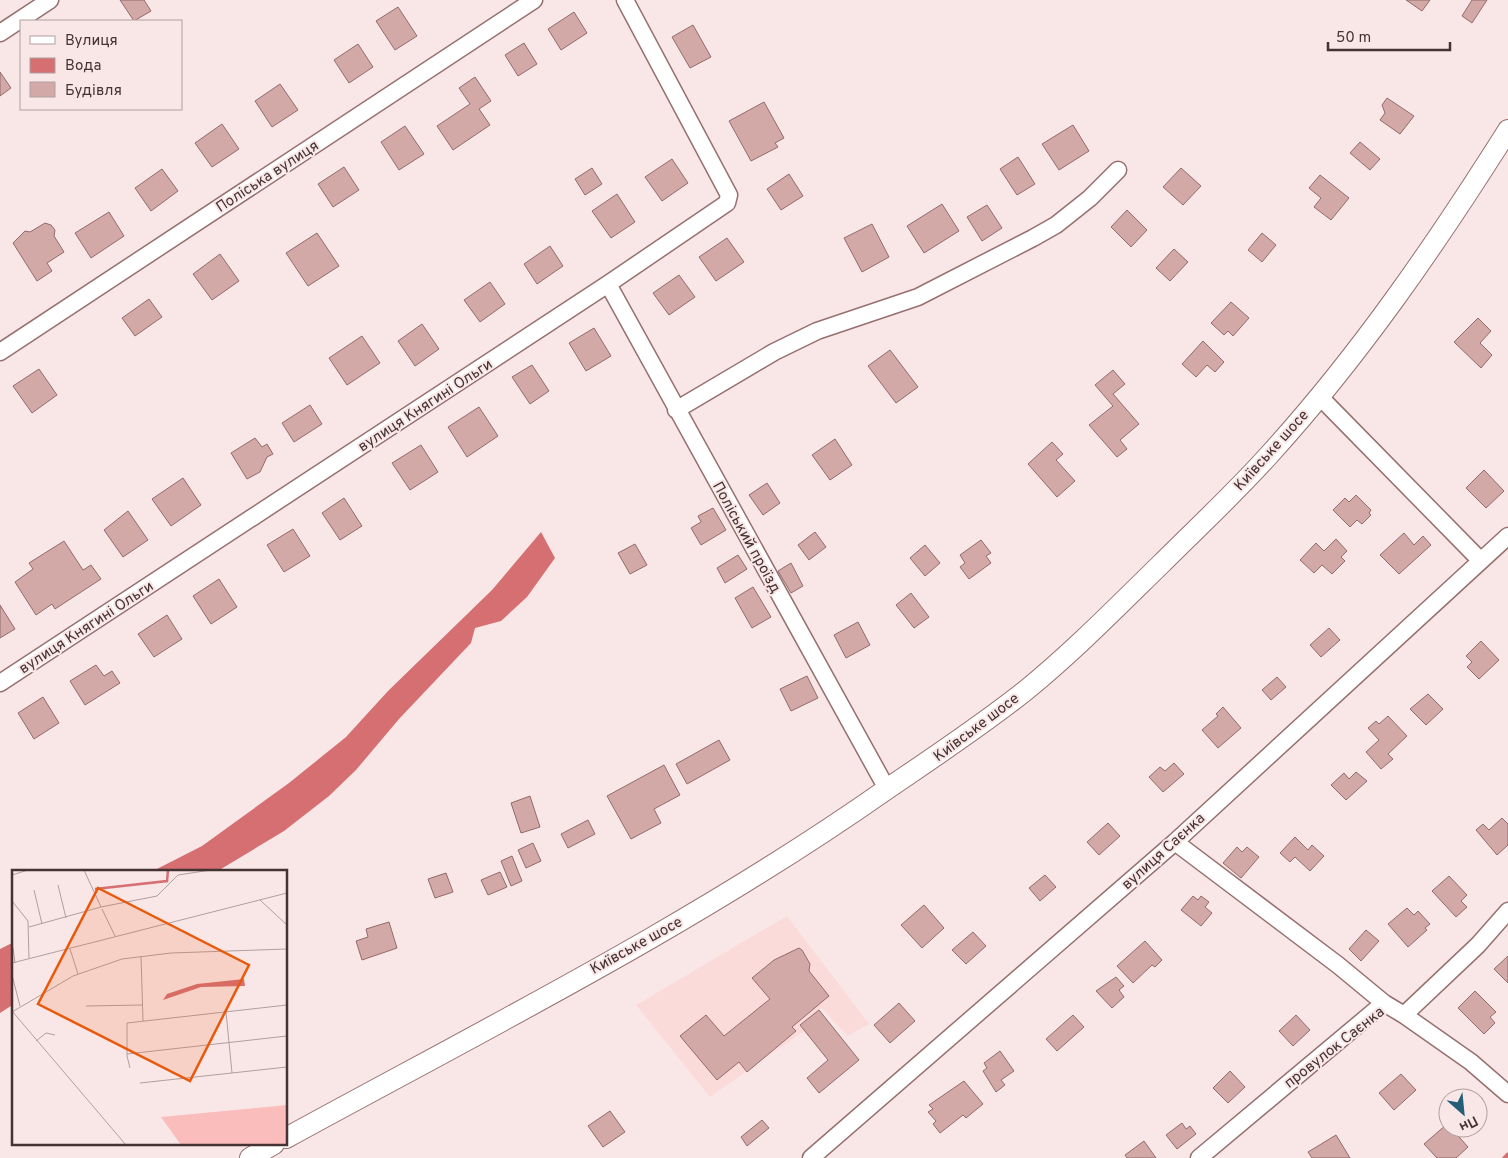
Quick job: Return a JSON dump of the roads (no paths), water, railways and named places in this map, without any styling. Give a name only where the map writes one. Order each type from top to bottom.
[{"type":"main road","name":"Київське шосе","points":[[288,1137],[659,934],[770,868],[858,812],[887,790],[942,754],[1026,690],[1087,636],[1269,455],[1349,360],[1414,272],[1454,215],[1508,130]]},
{"type":"main road","points":[[250,1158],[271,1146]]},
{"type":"street","points":[[0,33],[50,0]]},
{"type":"street","name":"Поліська вулиця","points":[[0,352],[534,0]]},
{"type":"street","name":"вулиця Княгині Ольги","points":[[0,683],[608,284],[727,203],[729,195],[625,0]]},
{"type":"street","points":[[676,410],[774,352],[817,330],[918,297],[1033,238],[1056,225],[1090,198],[1118,170]]},
{"type":"street","name":"Поліський проїзд","points":[[608,284],[887,790]]},
{"type":"street","points":[[1319,396],[1480,560]]},
{"type":"street","name":"вулиця Саєнка","points":[[811,1158],[1174,842],[1508,536]]},
{"type":"street","points":[[1174,842],[1338,965],[1384,1003]]},
{"type":"street","name":"провулок Саєнка","points":[[1199,1158],[1384,1003],[1404,1015],[1478,945],[1508,911]]},
{"type":"street","points":[[1404,1015],[1472,1062],[1508,1094]]},
{"type":"water","points":[[541,532],[555,558],[527,597],[501,621],[475,628],[471,643],[399,719],[356,770],[329,796],[284,831],[219,870],[155,870],[202,846],[289,783],[346,737],[388,691],[492,590]]},
{"type":"water","points":[[12,943],[12,1005],[0,1013],[0,949]]},
{"type":"waterway","points":[[1505,1158],[1508,1155]]}]
